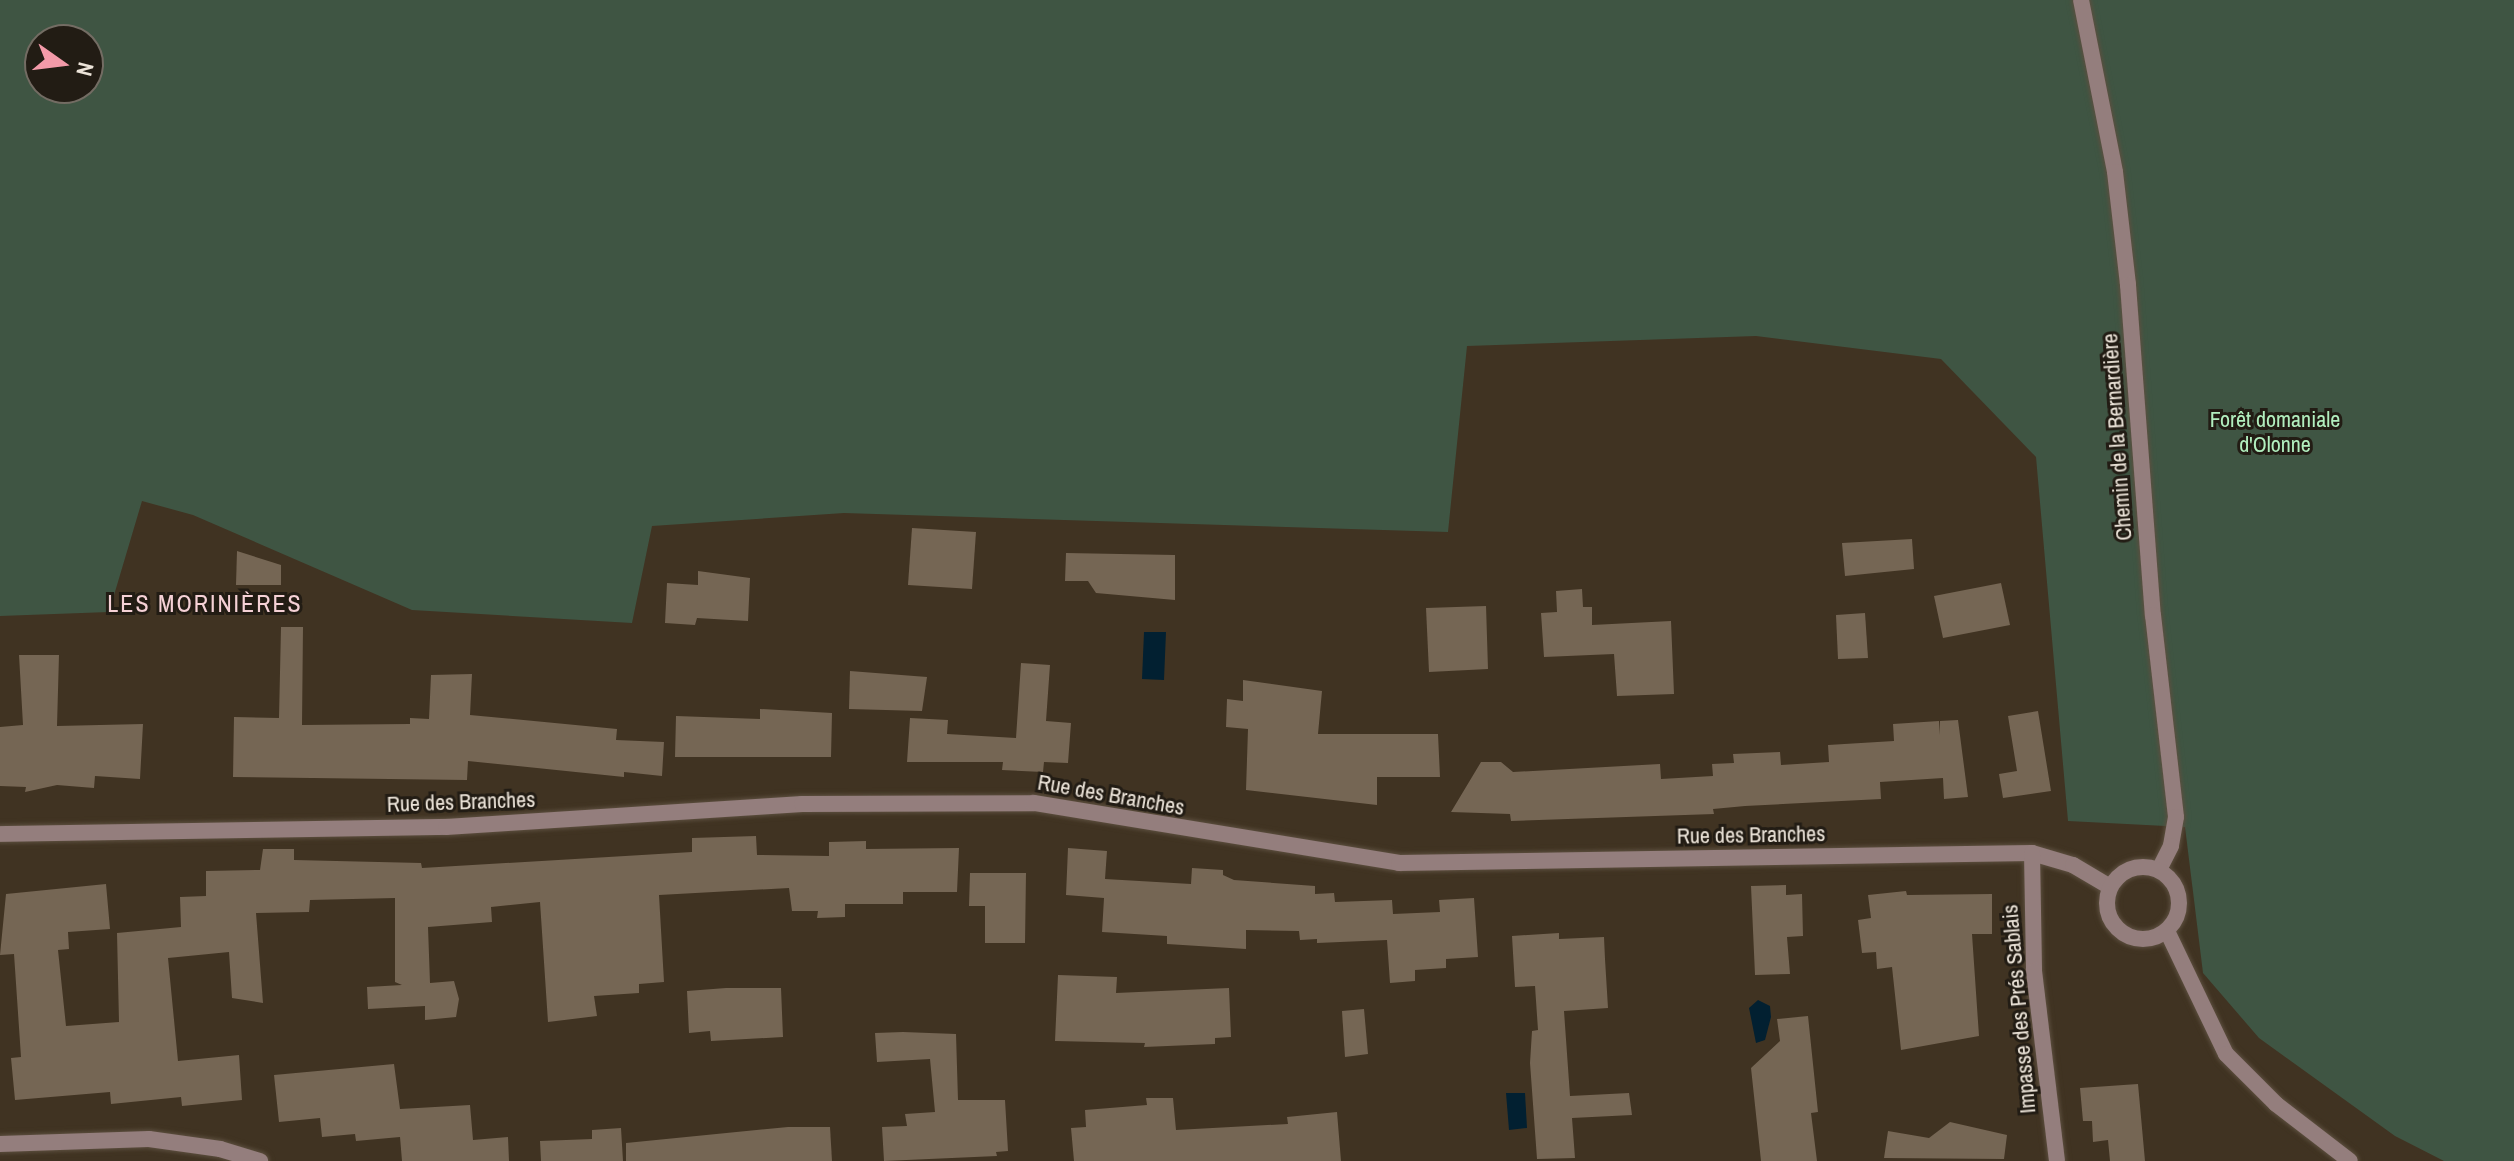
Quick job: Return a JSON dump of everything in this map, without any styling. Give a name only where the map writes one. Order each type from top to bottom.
[{"type":"street","name":"Chemin de la Bernardière","points":[[2081,0],[2115,172],[2128,285],[2153,615],[2176,817],[2171,846],[2159,870]]},
{"type":"street","name":"Rue des Branches","points":[[0,834],[446,827],[802,804],[1034,803],[1399,863],[2032,853],[2073,865],[2110,887]]},
{"type":"street","name":"Impasse des Prés Sablais","points":[[2032,853],[2034,971],[2057,1161]]},
{"type":"street","points":[[2140,866],[2159,870],[2176,887],[2179,910],[2167,931],[2149,940],[2129,938],[2113,925],[2106,906],[2110,887],[2122,872],[2140,866]]},
{"type":"street","points":[[2167,931],[2226,1054],[2276,1104],[2350,1161]]},
{"type":"street","points":[[0,1144],[149,1139],[220,1149],[260,1161]]},
{"type":"green space","name":"Forêt domaniale d'Olonne","points":[[0,0],[2514,0],[2514,1161],[2444,1161],[2395,1136],[2259,1038],[2203,973],[2185,827],[2068,821],[2036,457],[1941,359],[1756,336],[1467,346],[1448,532],[844,513],[652,526],[632,623],[412,610],[193,515],[142,501],[109,612],[0,616]]},
{"type":"water","points":[[1144,632],[1166,632],[1164,680],[1142,679]]},
{"type":"water","points":[[1758,1000],[1770,1006],[1771,1017],[1765,1040],[1756,1043],[1749,1008]]},
{"type":"water","points":[[1506,1093],[1525,1093],[1527,1128],[1509,1130]]},
{"type":"building","points":[[912,528],[976,532],[972,589],[908,585]]},
{"type":"building","points":[[1912,539],[1914,569],[1845,576],[1842,543]]},
{"type":"building","points":[[237,551],[281,565],[281,585],[236,585]]},
{"type":"building","points":[[1066,553],[1175,555],[1175,600],[1096,593],[1088,581],[1065,581]]},
{"type":"building","points":[[698,571],[750,578],[748,621],[697,618],[695,625],[665,623],[667,583],[698,585]]},
{"type":"building","points":[[2001,583],[2010,625],[1943,638],[1934,596]]},
{"type":"building","points":[[1582,589],[1583,607],[1592,607],[1592,625],[1671,621],[1674,694],[1617,696],[1614,654],[1544,657],[1541,613],[1557,612],[1556,591]]},
{"type":"building","points":[[1486,606],[1488,669],[1429,672],[1426,608]]},
{"type":"building","points":[[1865,613],[1868,658],[1838,659],[1836,615]]},
{"type":"building","points":[[281,627],[303,627],[302,725],[410,724],[410,718],[429,719],[431,675],[472,674],[470,715],[617,729],[616,740],[664,742],[662,776],[624,772],[624,777],[468,761],[467,780],[233,777],[234,717],[279,718]]},
{"type":"building","points":[[19,655],[59,655],[57,726],[143,724],[140,779],[95,776],[94,788],[57,785],[25,792],[26,787],[0,786],[0,727],[23,725]]},
{"type":"building","points":[[1021,663],[1050,665],[1046,721],[1071,723],[1068,763],[1044,762],[1043,772],[1002,770],[1003,762],[907,762],[910,718],[948,720],[947,734],[1016,738]]},
{"type":"building","points":[[850,671],[927,677],[922,711],[849,709]]},
{"type":"building","points":[[1243,680],[1322,691],[1318,734],[1438,734],[1440,777],[1377,777],[1377,805],[1246,790],[1248,729],[1226,727],[1227,699],[1243,701]]},
{"type":"building","points":[[760,709],[832,713],[831,757],[675,757],[676,716],[760,719]]},
{"type":"building","points":[[2038,711],[2051,791],[2003,798],[1999,774],[2017,771],[2008,716]]},
{"type":"building","points":[[1958,720],[1968,797],[1944,799],[1943,778],[1880,782],[1881,799],[1745,806],[1713,809],[1714,814],[1511,821],[1510,814],[1451,812],[1481,762],[1501,762],[1513,772],[1660,764],[1661,779],[1713,776],[1712,764],[1734,763],[1733,754],[1780,752],[1781,765],[1829,762],[1828,745],[1894,741],[1893,724],[1939,721],[1940,735],[1940,721]]},
{"type":"building","points":[[756,836],[757,855],[829,856],[829,842],[866,841],[866,849],[959,848],[957,892],[903,892],[903,904],[845,904],[845,917],[817,918],[818,911],[792,911],[789,888],[659,895],[664,982],[639,984],[639,993],[594,996],[597,1016],[548,1022],[540,902],[491,907],[492,922],[428,927],[430,983],[454,981],[459,999],[456,1017],[425,1020],[425,1006],[368,1009],[367,987],[402,985],[395,982],[395,898],[310,900],[309,912],[256,913],[263,1003],[232,998],[229,952],[168,958],[178,1061],[239,1055],[242,1100],[182,1106],[181,1097],[111,1104],[110,1092],[15,1100],[11,1058],[21,1057],[14,954],[0,955],[6,894],[106,884],[110,929],[68,932],[69,949],[58,950],[66,1026],[119,1022],[117,933],[181,927],[180,897],[206,896],[206,871],[260,870],[263,849],[294,849],[294,860],[421,863],[422,868],[692,852],[692,838]]},
{"type":"building","points":[[1068,848],[1107,851],[1105,879],[1191,884],[1192,868],[1223,870],[1223,875],[1234,880],[1315,886],[1315,894],[1334,893],[1335,902],[1392,900],[1393,914],[1440,912],[1439,900],[1474,898],[1478,957],[1446,959],[1446,968],[1415,970],[1415,981],[1390,983],[1387,940],[1317,943],[1317,939],[1300,940],[1299,931],[1246,930],[1246,949],[1167,944],[1167,936],[1102,932],[1104,898],[1066,895]]},
{"type":"building","points":[[970,873],[1026,873],[1025,943],[985,943],[985,906],[969,906]]},
{"type":"building","points":[[1786,885],[1786,895],[1802,894],[1803,936],[1787,937],[1790,974],[1755,975],[1751,886]]},
{"type":"building","points":[[1906,891],[1907,895],[1992,894],[1992,934],[1972,934],[1979,1036],[1901,1050],[1892,967],[1877,969],[1876,952],[1862,953],[1858,920],[1871,918],[1868,895]]},
{"type":"building","points":[[1559,933],[1559,939],[1604,937],[1608,1008],[1564,1011],[1570,1096],[1629,1093],[1632,1115],[1572,1118],[1575,1158],[1537,1159],[1530,1063],[1532,1031],[1538,1030],[1535,986],[1515,987],[1512,936]]},
{"type":"building","points":[[1058,975],[1117,977],[1116,993],[1229,988],[1231,1037],[1215,1038],[1215,1044],[1144,1047],[1145,1043],[1055,1041]]},
{"type":"building","points":[[781,988],[783,1037],[711,1041],[710,1031],[689,1033],[687,991]]},
{"type":"building","points":[[1364,1009],[1368,1054],[1345,1057],[1342,1011]]},
{"type":"building","points":[[1808,1016],[1818,1112],[1811,1113],[1817,1161],[1761,1161],[1751,1068],[1780,1041],[1777,1019]]},
{"type":"building","points":[[875,1033],[956,1034],[958,1100],[1005,1100],[1008,1151],[996,1152],[997,1156],[884,1161],[882,1127],[907,1126],[905,1114],[935,1112],[930,1059],[877,1062]]},
{"type":"building","points":[[394,1064],[400,1109],[470,1105],[473,1140],[508,1137],[509,1161],[402,1161],[400,1137],[356,1141],[355,1134],[322,1137],[320,1118],[279,1122],[274,1075]]},
{"type":"building","points":[[2138,1084],[2145,1161],[2110,1161],[2108,1140],[2093,1142],[2092,1121],[2083,1121],[2080,1088]]},
{"type":"building","points":[[1146,1098],[1173,1098],[1176,1130],[1288,1124],[1287,1117],[1337,1112],[1341,1161],[1074,1161],[1071,1128],[1086,1127],[1085,1110],[1147,1105]]},
{"type":"building","points":[[1950,1122],[2007,1135],[2004,1159],[1884,1158],[1888,1131],[1929,1138]]},
{"type":"building","points":[[788,1127],[830,1127],[832,1161],[626,1161],[626,1143]]},
{"type":"building","points":[[621,1128],[623,1161],[541,1161],[540,1141],[592,1139],[592,1130]]},
{"type":"district","name":"LES MORINIÈRES","points":[[205,604]]}]
